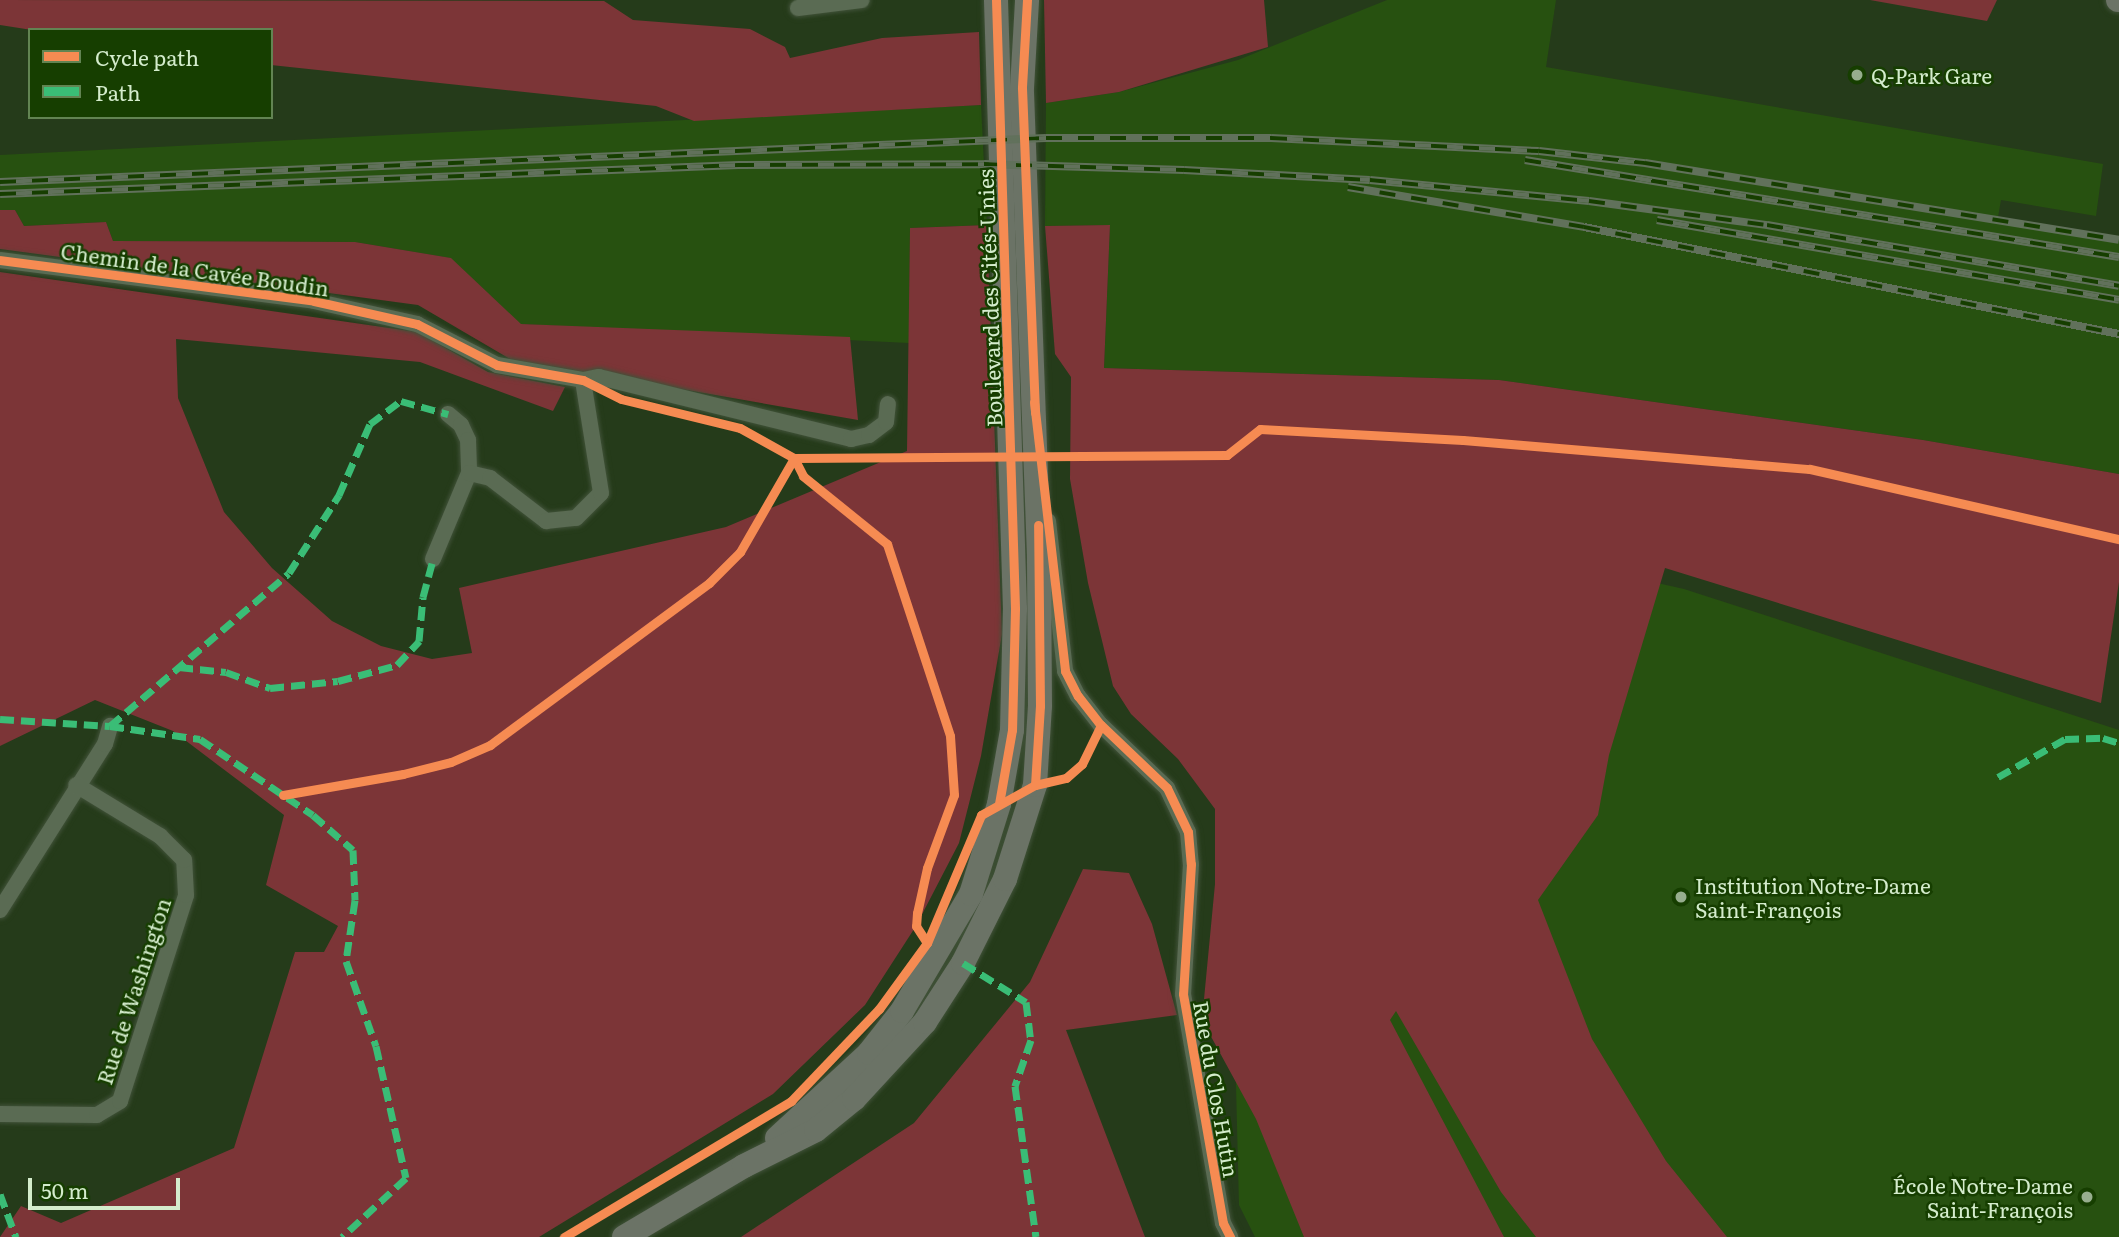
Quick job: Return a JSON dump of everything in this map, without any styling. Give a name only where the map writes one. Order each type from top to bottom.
[{"type":"main road","name":"Boulevard des Cités-Unies","points":[[744,1166],[869,1053],[902,1011],[971,894],[999,804],[1012,730],[1015,609],[996,0]]},
{"type":"main road","name":"Boulevard des Cités-Unies","points":[[624,1237],[744,1166],[816,1130],[897,1056],[963,963],[1005,878],[1035,785],[1040,706],[1034,402],[1022,88],[1027,0]]},
{"type":"street","points":[[798,8],[862,0]]},
{"type":"street","name":"Chemin de la Cavée Boudin","points":[[0,260],[313,301],[417,324],[498,365],[583,380],[599,377],[851,439],[869,435],[886,422],[888,404]]},
{"type":"street","points":[[469,473],[490,478],[547,521],[576,518],[601,493],[583,380]]},
{"type":"street","name":"Rue du Clos Hutin","points":[[1034,402],[1065,671],[1078,696],[1101,725],[1167,788],[1188,832],[1191,876],[1183,994],[1223,1223],[1230,1237]]},
{"type":"street","points":[[433,559],[469,473],[468,440],[461,425],[448,414]]},
{"type":"street","points":[[0,910],[76,785],[105,744],[110,726]]},
{"type":"street","name":"Rue de Washington","points":[[0,1114],[97,1115],[120,1101],[186,895],[184,860],[160,836],[76,785]]},
{"type":"shaded area","points":[[0,0],[604,1],[633,20],[750,29],[785,47],[790,58],[882,38],[979,32],[981,105],[694,121],[656,106],[273,65],[273,28],[28,29],[0,25]]},
{"type":"shaded area","points":[[1044,0],[1264,0],[1268,47],[1119,92],[1046,103]]},
{"type":"shaded area","points":[[1387,0],[1556,0],[1546,67],[2103,164],[2096,216],[2001,200],[1998,217],[2119,237],[2119,474],[1923,440],[1499,380],[1104,368],[1110,225],[1045,226],[1046,103],[1119,92],[1238,60]]},
{"type":"shaded area","points":[[1870,0],[1997,0],[1987,21]]},
{"type":"shaded area","points":[[981,105],[987,225],[910,228],[909,343],[520,324],[450,258],[355,242],[113,241],[106,222],[24,226],[15,210],[0,210],[0,155]]},
{"type":"shaded area","points":[[0,210],[15,210],[24,226],[106,222],[113,241],[355,242],[451,258],[521,324],[850,337],[858,420],[510,359],[418,305],[0,249]]},
{"type":"shaded area","points":[[987,225],[1002,634],[981,756],[959,843],[916,926],[865,1005],[773,1094],[539,1237],[0,1237],[21,1206],[61,1223],[234,1148],[295,952],[324,952],[338,926],[266,885],[284,815],[173,731],[95,700],[0,746],[0,272],[417,332],[488,372],[565,387],[553,411],[420,362],[176,339],[178,398],[224,512],[272,568],[332,621],[381,646],[432,659],[472,653],[459,588],[726,527],[907,451],[910,228]]},
{"type":"shaded area","points":[[1110,225],[1104,368],[1499,380],[1923,440],[2119,474],[2119,582],[2101,703],[1665,568],[1609,755],[1598,815],[1538,900],[1592,1039],[1666,1161],[1727,1237],[1536,1237],[1501,1192],[1396,1011],[1390,1020],[1504,1237],[1304,1237],[1256,1119],[1202,1020],[1215,884],[1215,809],[1178,759],[1131,714],[1113,686],[1088,583],[1070,479],[1071,377],[1055,354],[1045,226]]},
{"type":"shaded area","name":"Institution Notre‐Dame Saint‐François","points":[[1644,580],[1684,589],[2119,730],[2119,1237],[1255,1237],[1239,1205],[1233,966],[1255,827]]},
{"type":"shaded area","points":[[1083,869],[1129,873],[1152,924],[1177,1015],[1066,1030],[1145,1237],[741,1237],[914,1123],[1030,982]]},
{"type":"railway","points":[[0,182],[1046,138],[1271,138],[1539,151],[1645,163],[2119,240]]},
{"type":"railway","points":[[1525,160],[2119,257]]},
{"type":"railway","points":[[0,194],[738,165],[984,164],[1184,170],[1370,180],[1589,201],[1767,225],[2119,286]]},
{"type":"railway","points":[[1348,187],[1584,227],[2119,334]]},
{"type":"railway","points":[[1657,220],[2119,300]]},
{"type":"marked path","points":[[0,719],[110,726],[289,573],[339,495],[370,424],[401,401],[448,414]]},
{"type":"marked path","points":[[179,667],[226,672],[270,688],[338,681],[397,665],[419,641],[423,597],[433,559]]},
{"type":"marked path","points":[[110,726],[200,739],[313,815],[353,850],[355,900],[346,961],[376,1046],[406,1178],[342,1237]]},
{"type":"marked path","points":[[1998,777],[2065,739],[2103,738],[2119,743]]},
{"type":"marked path","points":[[963,963],[1026,1002],[1031,1040],[1015,1086],[1036,1237]]},
{"type":"marked path","points":[[0,1194],[16,1237]]},
{"type":"cycle path","points":[[996,0],[1015,609],[1012,730],[999,804]]},
{"type":"cycle path","points":[[1027,0],[1022,88],[1035,413]]},
{"type":"cycle path","points":[[0,260],[314,301],[417,324],[497,365],[583,380],[621,399],[740,428],[794,458],[1227,455],[1260,429],[1463,440],[1810,469],[2119,539]]},
{"type":"cycle path","points":[[1034,402],[1065,671],[1078,696],[1101,725],[1167,788],[1188,832],[1191,864],[1183,994],[1223,1223],[1230,1237]]},
{"type":"cycle path","points":[[794,458],[803,476],[887,544],[950,736],[954,795],[927,868],[917,913],[916,926],[927,943]]},
{"type":"cycle path","points":[[283,795],[403,774],[451,762],[490,745],[709,583],[740,552],[794,458]]},
{"type":"cycle path","points":[[1035,785],[1040,706],[1038,525]]},
{"type":"cycle path","points":[[564,1237],[791,1101],[879,1009],[927,943],[981,815],[1035,785],[1066,778],[1082,764],[1101,725]]},
{"type":"place","name":"Q-Park Gare","points":[[1857,75]]},
{"type":"place","name":"Institution Notre‐Dame Saint‐François","points":[[1681,897]]},
{"type":"place","name":"École Notre-Dame Saint-François","points":[[2087,1197]]}]
